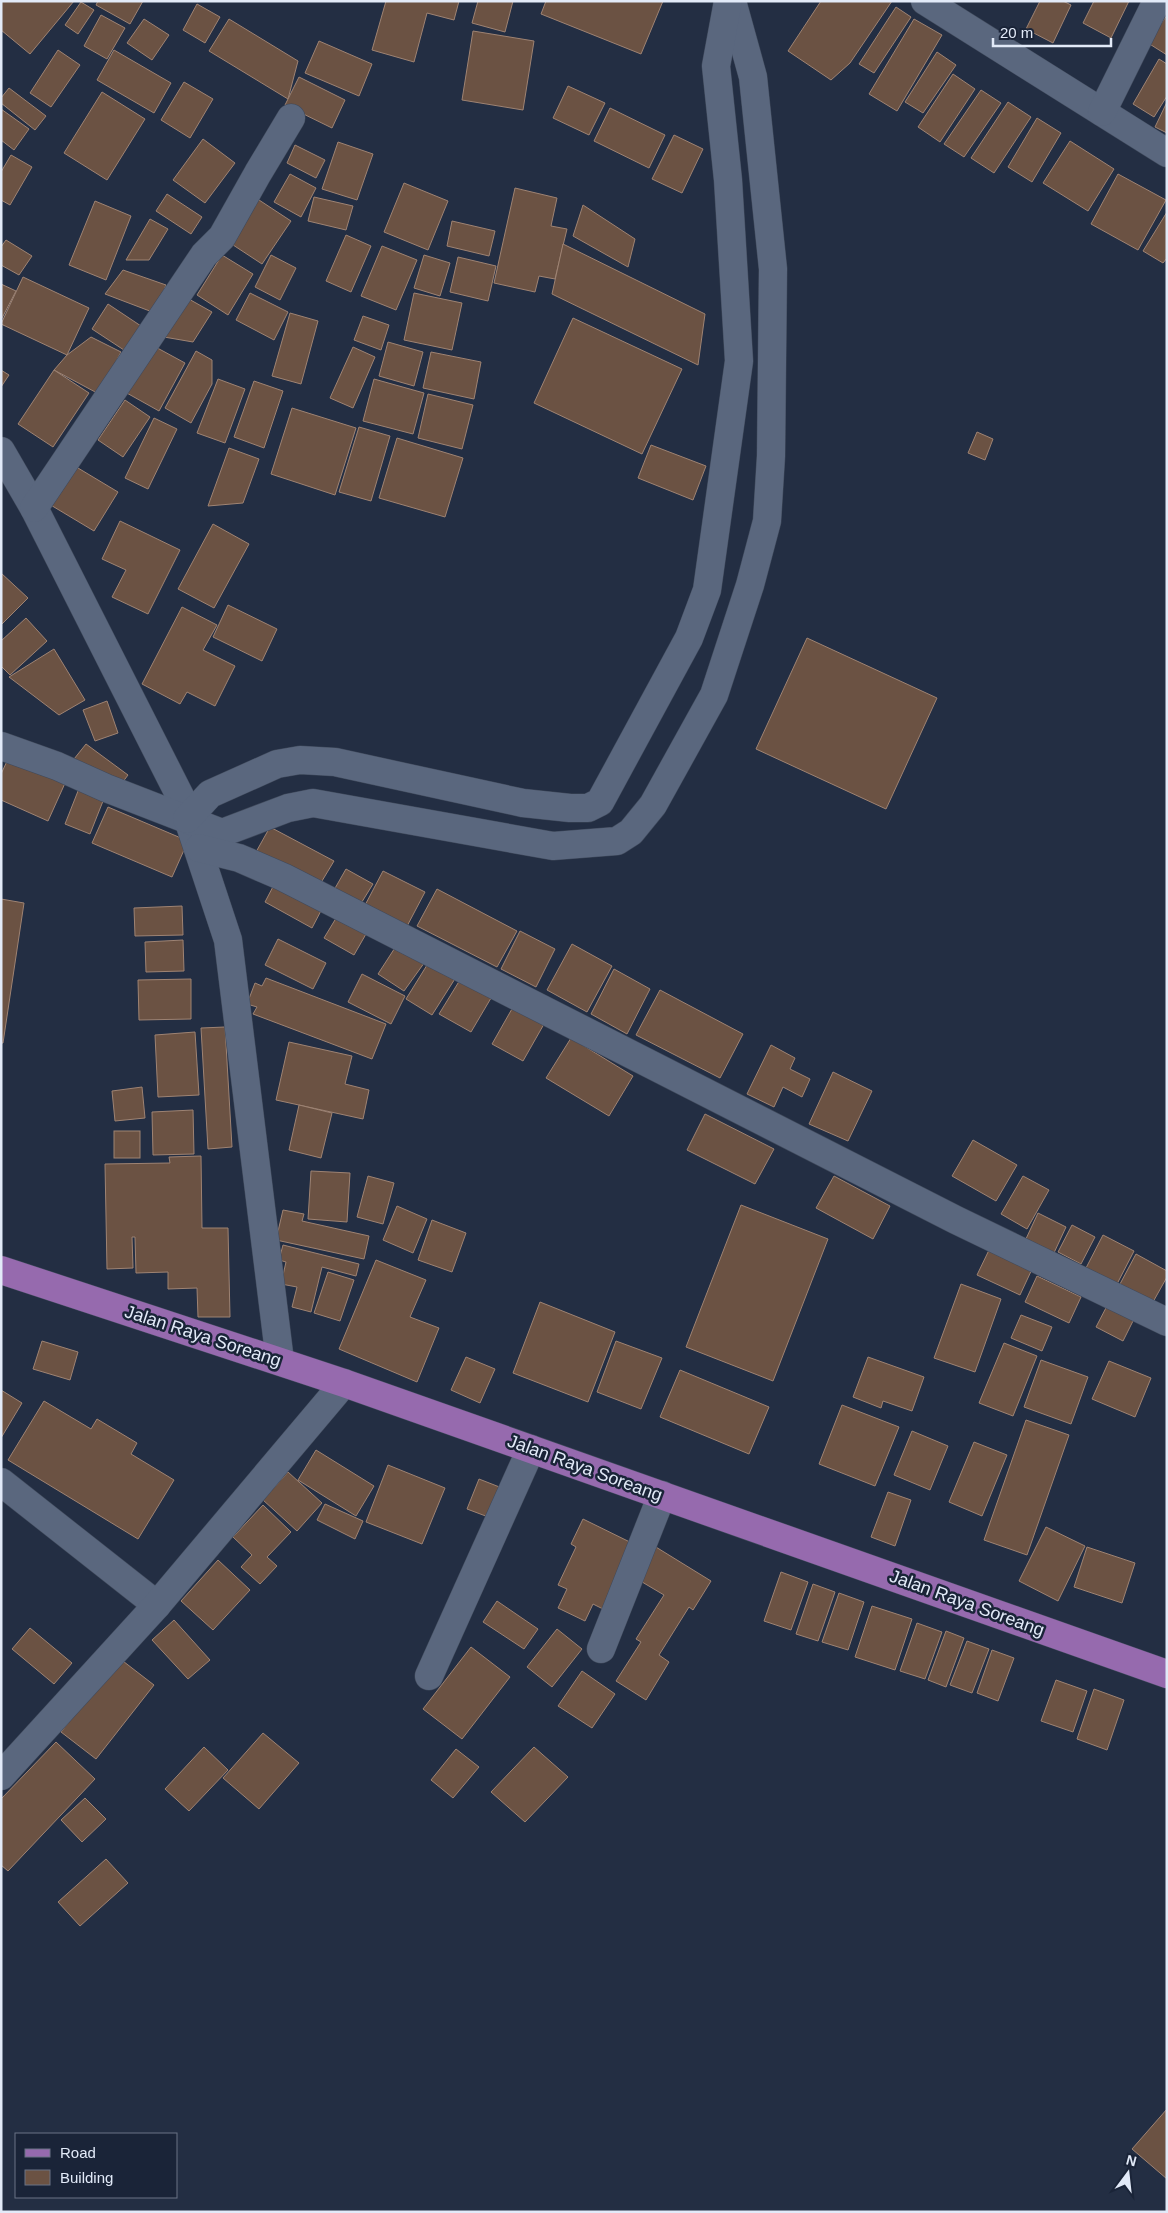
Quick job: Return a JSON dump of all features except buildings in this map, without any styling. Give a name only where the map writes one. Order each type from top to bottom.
[{"type":"main road","name":"Jalan Raya Soreang","points":[[1,1270],[344,1383],[1167,1674]]},
{"type":"street","points":[[1,746],[57,766],[106,788],[222,833],[288,808],[313,803],[553,846],[617,841],[631,832],[653,805],[714,695],[750,585],[767,521],[773,270],[753,77],[730,1]]},
{"type":"street","points":[[187,819],[210,794],[276,764],[300,760],[335,762],[522,802],[570,808],[595,806],[600,802],[689,638],[707,590],[739,361],[728,180],[716,66],[730,1]]},
{"type":"street","points":[[1102,112],[1157,1]]},
{"type":"street","points":[[936,4],[1167,153]]},
{"type":"street","points":[[34,508],[204,255],[222,237],[291,118]]},
{"type":"street","points":[[1,451],[34,508],[180,798],[199,848],[228,940],[280,1361]]},
{"type":"street","points":[[707,590],[750,585]]},
{"type":"street","points":[[199,848],[239,858],[283,878],[956,1220],[1167,1322]]},
{"type":"street","points":[[1,1776],[157,1605],[344,1383]]},
{"type":"street","points":[[429,1676],[531,1449]]},
{"type":"street","points":[[1,1482],[157,1605]]},
{"type":"street","points":[[600,1649],[662,1495]]}]
